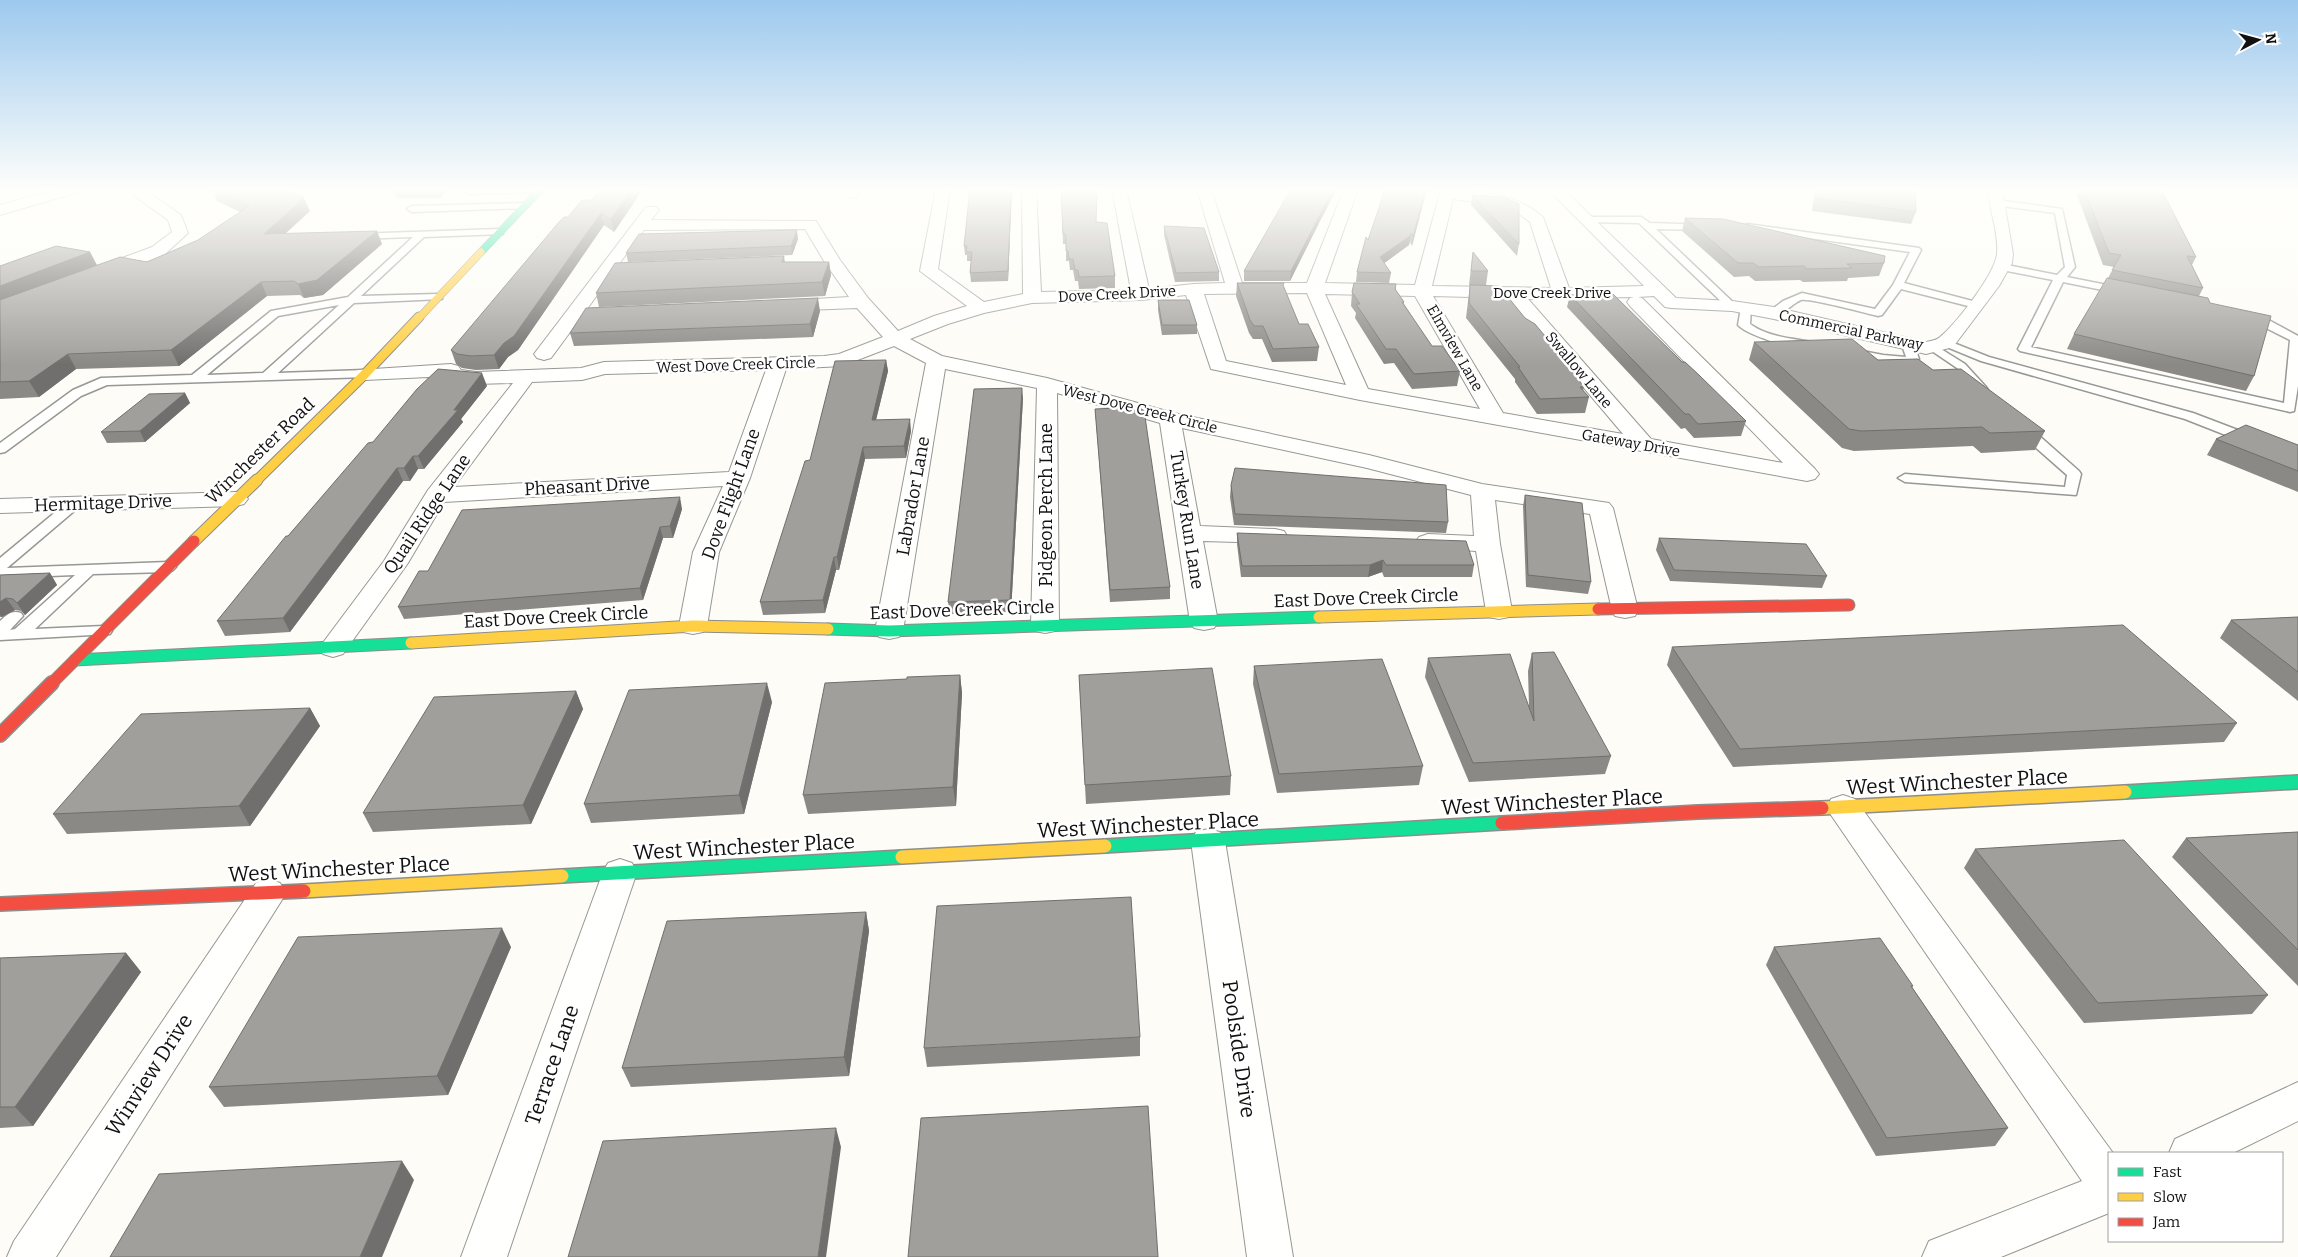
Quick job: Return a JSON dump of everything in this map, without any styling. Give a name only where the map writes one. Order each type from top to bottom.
[{"type":"street","points":[[84,279],[162,248]]},
{"type":"street","name":"Winchester Road","points":[[0,735],[236,499],[365,374],[485,248]]},
{"type":"street","name":"Quail Ridge Lane","points":[[333,648],[395,563],[436,494],[533,369],[623,248]]},
{"type":"street","points":[[824,248],[862,302],[895,339]]},
{"type":"street","points":[[932,248],[928,271],[980,308]]},
{"type":"street","points":[[1031,248],[1032,298]]},
{"type":"street","points":[[1131,248],[1141,295]]},
{"type":"street","points":[[1222,248],[1235,288]]},
{"type":"street","points":[[1329,248],[1314,288],[1360,394]]},
{"type":"street","name":"Elmview Lane","points":[[1433,248],[1422,292],[1496,419]]},
{"type":"street","points":[[1546,248],[1562,294]]},
{"type":"street","points":[[1615,248],[1664,297]]},
{"type":"street","points":[[2002,267],[2004,248]]},
{"type":"street","points":[[812,262],[832,261]]},
{"type":"street","points":[[606,270],[665,267]]},
{"type":"street","name":"Commercial Parkway","points":[[1664,297],[1774,313],[1908,345],[1940,345],[1976,305],[2002,267]]},
{"type":"street","name":"Dove Creek Drive","points":[[895,339],[941,320],[980,308],[1032,298],[1141,295],[1235,288],[1314,288],[1664,297]]},
{"type":"street","name":"Gateway Drive","points":[[1194,290],[1218,364],[1360,394],[1807,474],[1636,302]]},
{"type":"street","name":"Swallow Lane","points":[[1514,294],[1644,446]]},
{"type":"street","points":[[765,306],[862,302]]},
{"type":"street","points":[[572,315],[639,312]]},
{"type":"street","name":"West Dove Creek Circle","points":[[365,374],[432,372],[476,378],[533,369],[582,374],[604,368],[778,364],[842,360],[895,339],[936,361],[1047,384],[1170,419],[1369,462],[1482,491],[1601,508],[1622,598]]},
{"type":"street","name":"Labrador Lane","points":[[889,631],[936,361]]},
{"type":"street","name":"Dove Flight Lane","points":[[693,626],[706,552],[738,478],[778,364]]},
{"type":"street","name":"Pidgeon Perch Lane","points":[[1045,626],[1047,384]]},
{"type":"street","name":"Turkey Run Lane","points":[[1170,419],[1204,622]]},
{"type":"street","name":"Pheasant Drive","points":[[436,494],[738,478]]},
{"type":"street","points":[[1482,491],[1487,544],[1499,611]]},
{"type":"street","name":"Hermitage Drive","points":[[0,506],[236,499]]},
{"type":"street","points":[[1190,533],[1299,537]]},
{"type":"street","points":[[1407,541],[1487,544]]},
{"type":"street","name":"East Dove Creek Circle","points":[[76,660],[333,648],[693,626],[889,631],[1204,622],[1499,611],[1622,598],[1849,606]]},
{"type":"street","name":"West Winchester Place","points":[[0,904],[268,893],[620,872],[1208,841],[1688,812],[1843,806],[2298,782]]},
{"type":"street","points":[[1843,806],[2108,1182]]},
{"type":"street","name":"Poolside Drive","points":[[1208,841],[1270,1257]]},
{"type":"street","name":"Terrace Lane","points":[[484,1257],[620,872]]},
{"type":"street","name":"Winview Drive","points":[[30,1257],[268,893]]},
{"type":"street","points":[[2192,1152],[2298,1101]]},
{"type":"street","points":[[1945,1257],[2108,1192]]},
{"type":"lane","points":[[266,377],[407,248]]},
{"type":"lane","points":[[1672,248],[1739,307],[1744,325],[1751,330],[1762,335],[1826,347]]},
{"type":"lane","points":[[1774,313],[1786,303],[1802,296],[1878,313],[1898,285],[1916,250],[1900,248]]},
{"type":"lane","points":[[2066,248],[2070,266],[2060,278],[2024,349],[2290,408],[2296,339],[2259,319],[2240,315]]},
{"type":"lane","points":[[2002,267],[2136,294]]},
{"type":"lane","points":[[1898,285],[1976,305]]},
{"type":"lane","points":[[197,378],[275,313],[351,300],[438,297]]},
{"type":"lane","points":[[1845,351],[1892,360],[1909,360],[1913,359],[1908,345]]},
{"type":"lane","points":[[1940,345],[1993,403]]},
{"type":"lane","points":[[1940,345],[2189,416],[2262,444]]},
{"type":"lane","points":[[0,449],[6,440],[77,393],[105,381],[365,374]]},
{"type":"lane","points":[[1905,478],[2071,492],[2074,474],[2015,423]]},
{"type":"lane","points":[[0,566],[75,503]]},
{"type":"lane","points":[[0,550],[20,549]]},
{"type":"lane","points":[[0,573],[26,579],[47,578],[65,571],[168,567]]},
{"type":"lane","points":[[20,634],[88,570]]},
{"type":"lane","points":[[8,587],[26,579]]},
{"type":"lane","points":[[0,630],[15,616]]},
{"type":"lane","points":[[0,635],[104,631]]},
{"type":"building","points":[[51,248],[65,248],[90,252],[0,286],[0,266]]},
{"type":"building","points":[[180,248],[357,248],[317,280],[298,284],[294,281],[261,282],[171,350],[68,354],[29,381],[0,382],[0,300],[120,257],[147,262]]},
{"type":"building","points":[[537,248],[576,248],[514,336],[504,343],[494,355],[471,356],[457,354],[451,350]]},
{"type":"building","points":[[630,248],[752,248],[626,253]]},
{"type":"building","points":[[967,248],[1009,248],[1008,271],[970,273],[972,252],[966,252]]},
{"type":"building","points":[[1066,248],[1111,248],[1115,276],[1079,277],[1078,270],[1075,270],[1073,259],[1069,259],[1068,251],[1066,251]]},
{"type":"building","points":[[1170,248],[1211,248],[1219,272],[1176,273]]},
{"type":"building","points":[[1257,248],[1303,248],[1291,271],[1244,271]]},
{"type":"building","points":[[1363,248],[1393,248],[1380,257],[1391,273],[1357,272]]},
{"type":"building","points":[[1720,248],[1848,248],[1885,256],[1884,263],[1847,264],[1852,268],[1759,267],[1753,263],[1738,263]]},
{"type":"building","points":[[2107,248],[2191,248],[2196,257],[2187,256],[2203,288],[2112,270],[2121,255],[2109,253]]},
{"type":"building","points":[[1473,252],[1488,271],[1471,271]]},
{"type":"building","points":[[784,256],[782,262],[829,262],[822,282],[596,293],[615,263]]},
{"type":"building","points":[[2107,278],[2208,298],[2210,303],[2271,316],[2254,376],[2074,334]]},
{"type":"building","points":[[1237,283],[1284,283],[1283,285],[1299,324],[1308,324],[1319,347],[1273,349],[1263,326],[1254,326],[1250,320]]},
{"type":"building","points":[[1354,283],[1396,284],[1395,289],[1404,302],[1402,302],[1432,346],[1442,346],[1460,371],[1414,374],[1396,349],[1386,349],[1356,304],[1360,304],[1352,292]]},
{"type":"building","points":[[1470,285],[1499,286],[1525,318],[1535,324],[1564,359],[1584,387],[1580,387],[1589,397],[1540,399],[1518,367],[1520,367],[1469,303]]},
{"type":"building","points":[[1612,293],[1682,362],[1685,362],[1746,421],[1698,424],[1689,414],[1685,414],[1570,295]]},
{"type":"building","points":[[818,298],[810,324],[570,333],[586,308]]},
{"type":"building","points":[[1158,300],[1189,300],[1197,325],[1162,325]]},
{"type":"building","points":[[1852,339],[1878,360],[1918,359],[1933,370],[1961,369],[2045,431],[1990,433],[1982,427],[1861,431],[1849,429],[1754,342]]},
{"type":"building","points":[[886,360],[872,420],[910,419],[904,446],[863,447],[837,557],[834,557],[823,600],[760,602],[805,461],[810,460],[835,361]]},
{"type":"building","points":[[438,369],[482,373],[454,410],[458,410],[418,456],[413,456],[404,468],[397,468],[283,618],[217,621],[286,536],[288,536],[368,443],[373,442],[417,389]]},
{"type":"building","points":[[1022,388],[1010,600],[948,602],[974,389]]},
{"type":"building","points":[[185,393],[140,431],[101,432],[149,394]]},
{"type":"building","points":[[1136,407],[1144,410],[1170,587],[1110,590],[1095,409]]},
{"type":"building","points":[[2246,425],[2298,445],[2298,471],[2216,439]]},
{"type":"building","points":[[1235,468],[1446,485],[1448,522],[1235,514],[1231,485]]},
{"type":"building","points":[[1525,495],[1582,503],[1591,582],[1528,575]]},
{"type":"building","points":[[680,497],[670,526],[660,527],[640,588],[398,607],[419,571],[428,571],[462,510]]},
{"type":"building","points":[[1237,533],[1466,541],[1474,565],[1386,565],[1383,560],[1370,565],[1242,566]]},
{"type":"building","points":[[1659,538],[1806,544],[1827,576],[1674,570]]},
{"type":"building","points":[[50,573],[17,603],[13,599],[6,598],[0,602],[0,575]]},
{"type":"building","points":[[2298,617],[2298,672],[2231,620]]},
{"type":"building","points":[[2123,625],[2237,723],[1740,749],[1672,647]]},
{"type":"building","points":[[1554,652],[1611,756],[1473,763],[1428,658],[1510,654],[1534,721],[1532,653]]},
{"type":"building","points":[[1382,659],[1423,766],[1279,774],[1254,666]]},
{"type":"building","points":[[1212,668],[1231,776],[1085,785],[1079,675]]},
{"type":"building","points":[[960,675],[953,787],[803,795],[825,683]]},
{"type":"building","points":[[767,683],[739,795],[584,804],[629,690]]},
{"type":"building","points":[[576,691],[523,805],[363,813],[434,697]]},
{"type":"building","points":[[310,708],[239,806],[53,814],[141,714]]},
{"type":"building","points":[[2298,832],[2298,950],[2186,838]]},
{"type":"building","points":[[2124,840],[2268,995],[2098,1003],[1975,849]]},
{"type":"building","points":[[1131,897],[1140,1037],[924,1048],[937,906]]},
{"type":"building","points":[[866,912],[844,1057],[622,1068],[667,921]]},
{"type":"building","points":[[502,928],[437,1076],[209,1087],[298,937]]},
{"type":"building","points":[[1880,938],[2008,1128],[1887,1138],[1774,947]]},
{"type":"building","points":[[126,953],[15,1107],[0,1107],[0,958]]},
{"type":"building","points":[[1148,1106],[1158,1257],[908,1257],[921,1118]]},
{"type":"building","points":[[836,1128],[818,1257],[568,1257],[603,1141]]},
{"type":"building","points":[[402,1161],[360,1257],[110,1257],[159,1174]]},
{"type":"traffic: fast","points":[[481,252],[485,248]]},
{"type":"traffic: fast","points":[[828,629],[889,631],[1319,617]]},
{"type":"traffic: fast","points":[[75,660],[411,643]]},
{"type":"traffic: fast","points":[[2125,792],[2298,782]]},
{"type":"traffic: fast","points":[[1105,846],[1502,823]]},
{"type":"traffic: fast","points":[[562,876],[902,857]]},
{"type":"traffic: slow","points":[[194,541],[365,374],[481,252]]},
{"type":"traffic: slow","points":[[1319,617],[1598,609]]},
{"type":"traffic: slow","points":[[411,643],[693,626],[828,629]]},
{"type":"traffic: slow","points":[[1822,808],[2125,792]]},
{"type":"traffic: slow","points":[[902,857],[1105,846]]},
{"type":"traffic: slow","points":[[304,891],[562,876]]},
{"type":"traffic: jam","points":[[0,735],[194,541]]},
{"type":"traffic: jam","points":[[1598,609],[1849,605]]},
{"type":"traffic: jam","points":[[1502,823],[1698,812],[1822,808]]},
{"type":"traffic: jam","points":[[0,904],[304,891]]}]
